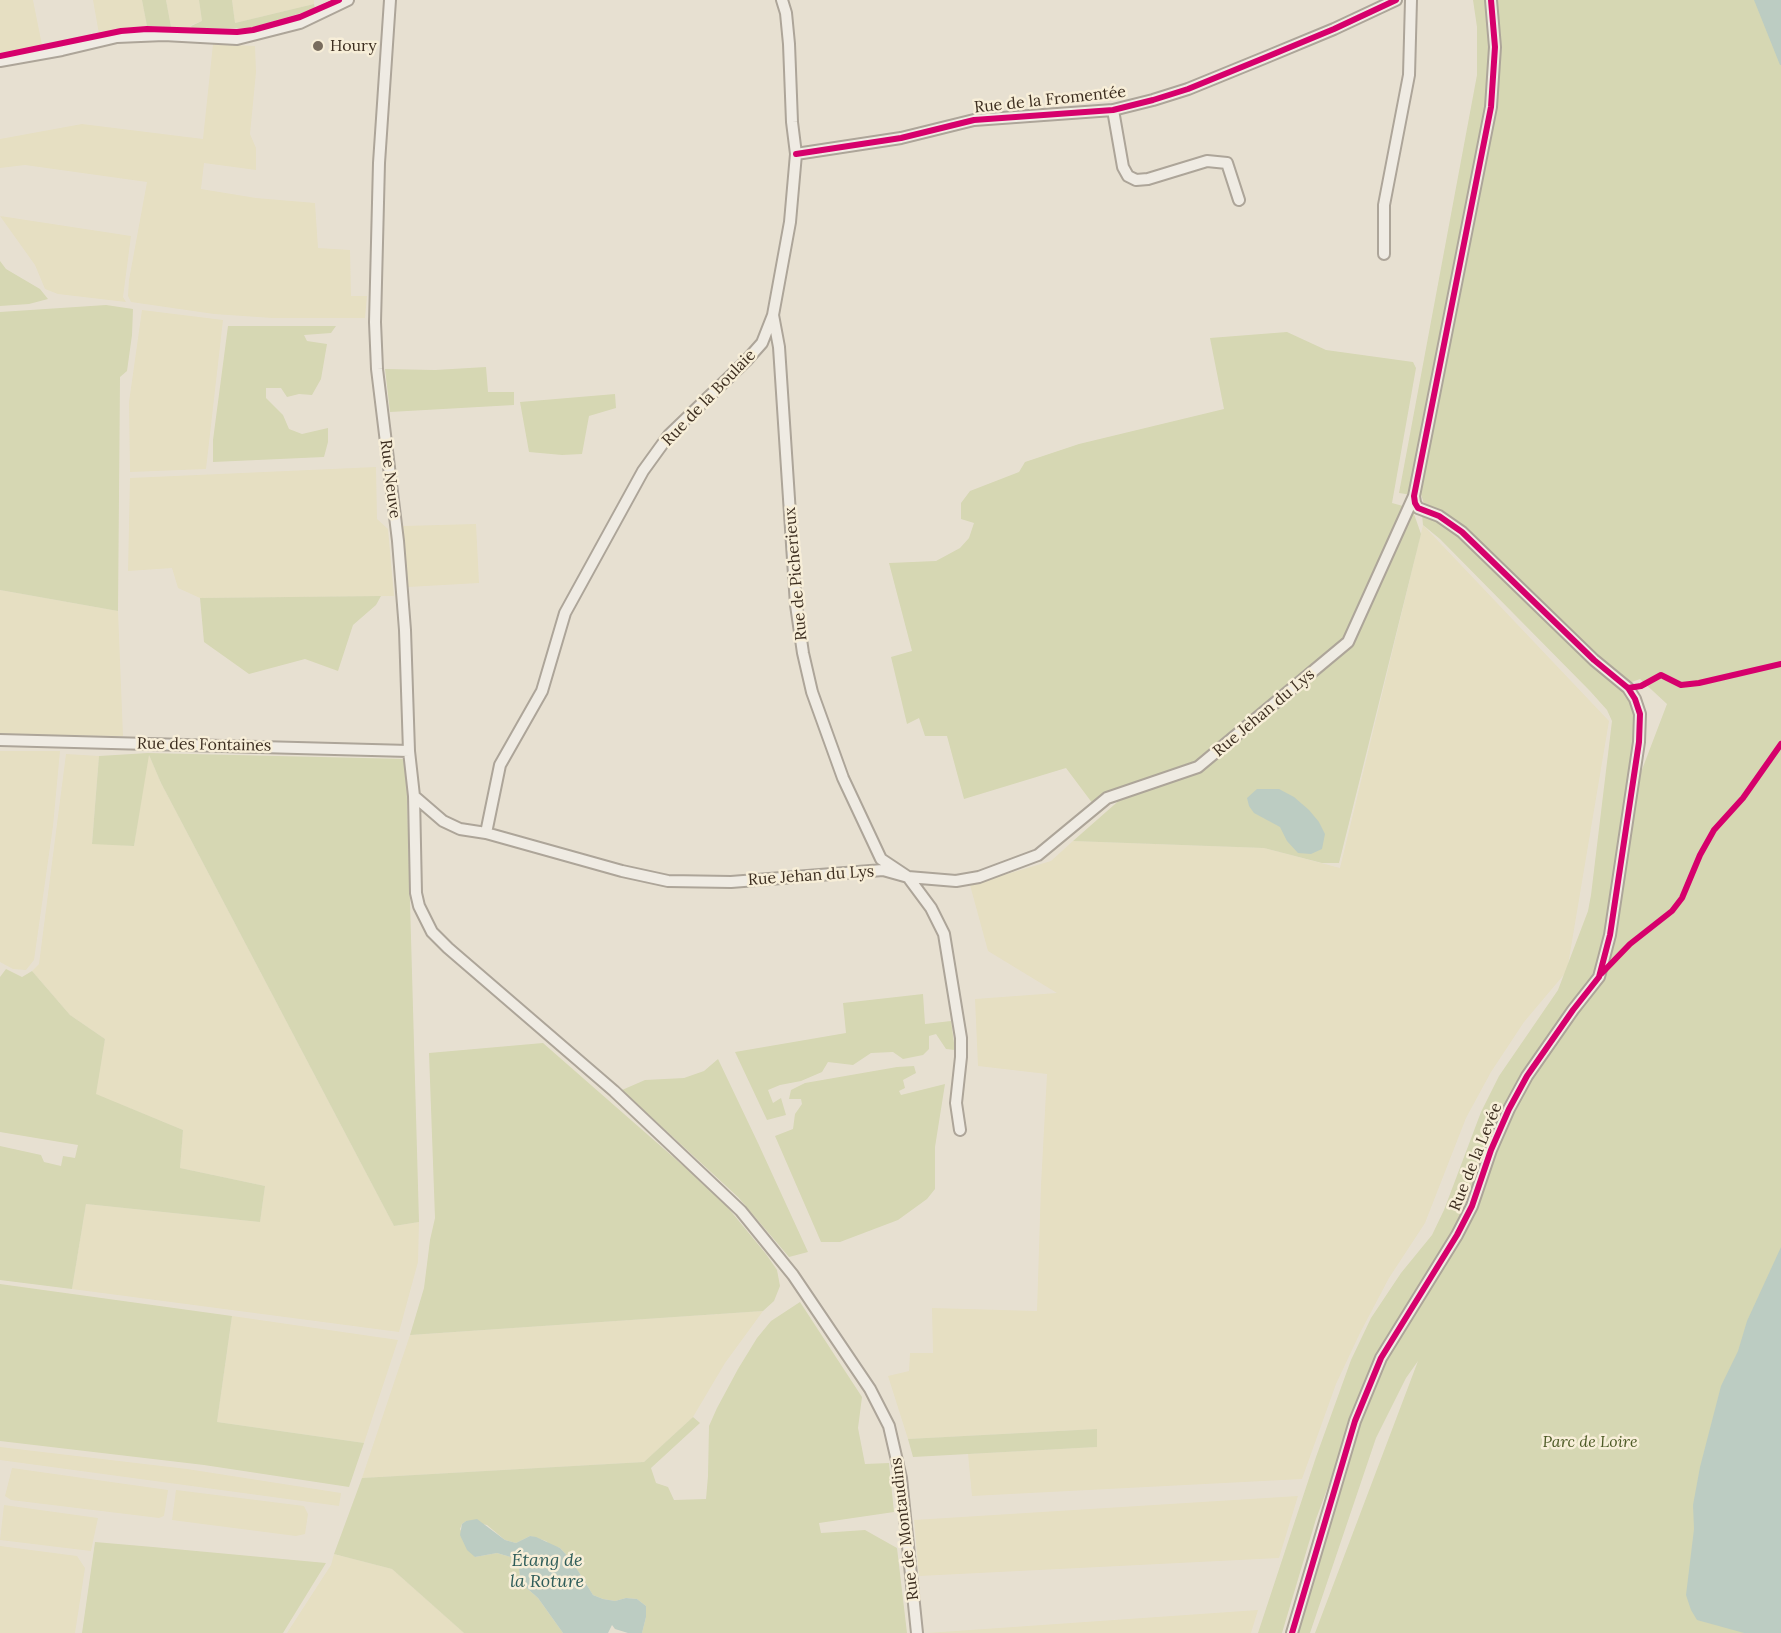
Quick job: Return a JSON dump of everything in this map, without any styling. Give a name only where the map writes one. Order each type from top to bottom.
[{"type":"street","points":[[0,61],[117,37],[164,35],[237,39],[300,23],[338,7],[348,0]]},
{"type":"street","name":"Rue Neuve","points":[[390,0],[379,163],[375,322],[377,369],[398,542],[405,630],[409,751],[414,796],[415,879],[419,906],[432,932],[448,948]]},
{"type":"street","name":"Rue de la Boulaie","points":[[486,833],[500,765],[542,691],[565,613],[643,471],[669,435],[758,347],[773,315],[791,213],[796,154],[787,23],[782,0]]},
{"type":"street","name":"Rue de la Fromentée","points":[[796,154],[902,138],[974,120],[1113,110],[1188,89],[1334,29],[1396,0]]},
{"type":"street","points":[[1384,254],[1384,205],[1409,75],[1411,0]]},
{"type":"street","name":"Rue Jehan du Lys","points":[[414,796],[443,822],[460,829],[486,833],[622,872],[668,881],[731,882],[883,870],[908,877],[956,881],[979,877],[1038,855],[1107,798],[1198,767],[1348,642],[1414,496],[1491,107],[1495,57],[1491,0]]},
{"type":"street","points":[[1113,110],[1123,167],[1128,176],[1136,180],[1148,179],[1207,161],[1227,163],[1239,200]]},
{"type":"street","name":"Rue de Picherieux","points":[[773,315],[780,354],[796,605],[812,692],[843,778],[881,859],[908,877]]},
{"type":"street","points":[[758,347],[767,345],[780,354]]},
{"type":"street","name":"Rue de la Levée","points":[[1292,1633],[1355,1421],[1381,1358],[1458,1235],[1472,1206],[1491,1150],[1527,1076],[1599,977],[1612,924],[1640,742],[1640,714],[1628,688],[1578,645],[1462,532],[1439,516],[1418,508],[1414,496]]},
{"type":"street","name":"Rue des Fontaines","points":[[0,740],[409,751]]},
{"type":"street","points":[[908,877],[931,908],[944,934],[961,1038],[956,1103],[960,1130]]},
{"type":"street","name":"Rue de Montaudins","points":[[448,948],[614,1090],[741,1211],[793,1275],[870,1389],[889,1426],[901,1478],[917,1633]]},
{"type":"shaded area","points":[[0,0],[33,0],[42,45],[0,53]]},
{"type":"shaded area","points":[[93,0],[142,0],[147,26],[113,29],[99,34]]},
{"type":"shaded area","points":[[166,0],[199,0],[202,21],[191,25],[192,28],[171,27]]},
{"type":"shaded area","points":[[232,0],[314,0],[314,4],[235,23]]},
{"type":"shaded area","points":[[213,44],[255,46],[256,72],[250,134],[256,148],[256,170],[204,163],[201,189],[256,198],[315,203],[318,248],[350,250],[351,296],[367,296],[365,318],[272,318],[214,314],[131,302],[128,296],[129,280],[147,182],[25,165],[0,168],[0,139],[82,124],[203,139]]},
{"type":"shaded area","points":[[0,216],[131,236],[123,297],[126,302],[58,294],[45,289],[35,265]]},
{"type":"shaded area","points":[[142,310],[223,320],[206,469],[130,472],[129,402]]},
{"type":"shaded area","points":[[376,467],[377,519],[388,529],[394,596],[200,598],[178,588],[172,568],[128,571],[130,478]]},
{"type":"shaded area","points":[[476,524],[479,583],[408,587],[403,526]]},
{"type":"shaded area","points":[[1423,525],[1609,721],[1567,971],[1524,1022],[1491,1072],[1466,1118],[1425,1223],[1389,1278],[1336,1384],[1302,1479],[972,1496],[968,1454],[1097,1447],[1097,1429],[908,1439],[888,1376],[909,1371],[910,1353],[933,1353],[932,1308],[1037,1311],[1047,1074],[978,1066],[975,999],[1057,993],[988,951],[970,885],[1051,861],[1073,841],[1264,848],[1340,868]]},
{"type":"shaded area","points":[[0,590],[118,611],[123,736],[0,735]]},
{"type":"shaded area","points":[[0,751],[60,751],[53,826],[34,960],[26,970],[13,969],[0,962]]},
{"type":"shaded area","points":[[148,753],[161,783],[394,1226],[419,1222],[418,1262],[399,1332],[72,1289],[86,1204],[260,1222],[265,1186],[180,1168],[183,1130],[95,1094],[105,1039],[70,1015],[32,971],[39,964],[66,754],[99,756],[92,843],[134,846]]},
{"type":"shaded area","points":[[763,1311],[725,1363],[693,1417],[644,1462],[362,1478],[410,1335]]},
{"type":"shaded area","points":[[232,1316],[398,1340],[364,1443],[217,1422]]},
{"type":"shaded area","points":[[0,1447],[187,1469],[341,1493],[339,1506],[0,1460]]},
{"type":"shaded area","points":[[12,1468],[168,1490],[164,1516],[159,1518],[11,1500],[5,1496]]},
{"type":"shaded area","points":[[176,1490],[304,1506],[308,1514],[305,1534],[296,1536],[172,1520]]},
{"type":"shaded area","points":[[1298,1496],[1279,1558],[919,1576],[914,1520]]},
{"type":"shaded area","points":[[4,1505],[98,1518],[91,1551],[0,1540]]},
{"type":"shaded area","points":[[0,1546],[77,1556],[85,1568],[75,1633],[0,1633]]},
{"type":"shaded area","points":[[334,1554],[392,1569],[464,1633],[287,1633],[331,1565]]},
{"type":"shaded area","points":[[1258,1610],[1251,1633],[927,1633]]},
{"type":"green space","points":[[142,0],[166,0],[171,27],[147,26]]},
{"type":"green space","points":[[199,0],[232,0],[235,23],[314,4],[315,9],[250,28],[192,28],[191,26],[202,21]]},
{"type":"green space","points":[[1473,0],[1486,0],[1493,60],[1488,108],[1412,495],[1399,493],[1477,75],[1477,27]]},
{"type":"green space","name":"Parc de Loire","points":[[1493,0],[1781,0],[1781,1633],[1315,1633],[1418,1361],[1406,1378],[1376,1438],[1310,1633],[1294,1633],[1358,1421],[1382,1362],[1444,1265],[1532,1059],[1525,1067],[1504,1108],[1456,1226],[1369,1377],[1316,1519],[1282,1633],[1258,1633],[1316,1457],[1351,1360],[1371,1318],[1401,1273],[1432,1235],[1444,1210],[1481,1112],[1499,1076],[1558,990],[1588,911],[1591,895],[1612,721],[1607,710],[1590,691],[1440,539],[1423,525],[1422,515],[1430,516],[1454,531],[1620,686],[1631,700],[1636,715],[1637,733],[1627,809],[1667,704],[1640,679],[1629,683],[1563,626],[1447,516],[1424,504],[1420,491],[1498,83],[1498,46]]},
{"type":"green space","points":[[0,261],[6,269],[40,289],[48,299],[29,304],[0,306]]},
{"type":"green space","points":[[106,305],[133,309],[127,371],[120,377],[118,611],[0,590],[0,312]]},
{"type":"green space","points":[[228,326],[336,326],[331,333],[304,335],[307,341],[327,344],[321,379],[312,395],[299,394],[287,397],[281,388],[266,388],[266,398],[283,415],[289,429],[302,434],[328,428],[328,442],[324,457],[213,462],[213,440]]},
{"type":"green space","points":[[1287,332],[1326,350],[1413,362],[1416,368],[1392,503],[1403,506],[1347,638],[1195,765],[1103,794],[1093,804],[1066,768],[964,799],[947,736],[925,736],[919,718],[907,724],[891,657],[912,651],[889,563],[936,561],[960,548],[969,538],[974,523],[961,519],[961,503],[970,491],[1019,472],[1025,462],[1079,444],[1224,409],[1210,338]]},
{"type":"green space","points":[[486,367],[488,392],[514,392],[514,405],[390,412],[385,369],[435,370]]},
{"type":"green space","points":[[615,394],[616,408],[589,416],[582,454],[529,452],[520,402]]},
{"type":"green space","points":[[1413,511],[1421,534],[1339,863],[1322,863],[1264,848],[1073,841],[1123,797],[1198,771],[1353,643]]},
{"type":"green space","points":[[381,596],[376,605],[353,625],[338,671],[305,659],[249,674],[204,642],[200,598]]},
{"type":"green space","points":[[148,753],[406,759],[419,1222],[394,1226],[161,783],[149,755],[134,846],[92,844],[99,756]]},
{"type":"green space","points":[[6,969],[22,977],[32,971],[70,1015],[105,1039],[96,1094],[183,1130],[180,1168],[265,1186],[260,1222],[86,1204],[72,1289],[0,1280],[0,1146],[41,1155],[44,1162],[61,1166],[63,1156],[75,1158],[78,1145],[0,1132],[0,977]]},
{"type":"green space","points":[[923,994],[925,1024],[951,1021],[955,1050],[946,1049],[936,1034],[929,1036],[929,1049],[923,1055],[903,1059],[893,1052],[871,1053],[853,1065],[828,1062],[822,1072],[801,1081],[768,1090],[773,1103],[781,1098],[786,1115],[767,1120],[735,1052],[846,1033],[843,1003]]},
{"type":"green space","points":[[543,1043],[720,1198],[766,1254],[777,1270],[780,1286],[774,1301],[763,1311],[410,1335],[424,1288],[435,1218],[429,1053]]},
{"type":"green space","points":[[718,1059],[808,1252],[789,1257],[738,1197],[622,1090],[645,1080],[684,1078],[704,1071]]},
{"type":"green space","points":[[914,1066],[916,1073],[903,1080],[905,1088],[899,1091],[901,1095],[945,1084],[935,1147],[935,1189],[927,1199],[898,1220],[840,1242],[821,1242],[775,1136],[793,1129],[795,1114],[802,1104],[801,1099],[789,1099],[791,1090],[805,1083]]},
{"type":"green space","points":[[0,1284],[232,1316],[217,1422],[364,1443],[349,1487],[204,1465],[0,1441]]},
{"type":"green space","points":[[800,1302],[862,1397],[858,1428],[865,1464],[889,1463],[894,1512],[819,1523],[821,1533],[865,1530],[897,1548],[907,1633],[642,1633],[646,1606],[637,1599],[626,1598],[615,1601],[593,1595],[572,1561],[560,1548],[530,1536],[516,1543],[505,1540],[487,1525],[466,1521],[460,1529],[475,1557],[497,1553],[514,1558],[518,1562],[521,1583],[538,1598],[563,1633],[464,1633],[392,1569],[334,1554],[362,1478],[644,1462],[693,1417],[700,1423],[651,1468],[656,1483],[668,1487],[674,1500],[706,1499],[709,1426],[717,1408],[757,1338],[771,1321]]},
{"type":"green space","points":[[1097,1429],[1097,1447],[913,1457],[908,1439]]},
{"type":"green space","points":[[95,1542],[326,1563],[283,1633],[82,1633]]},
{"type":"water","points":[[1754,0],[1781,0],[1781,65],[1780,65]]},
{"type":"water","points":[[1257,789],[1279,789],[1294,797],[1309,810],[1325,834],[1322,849],[1311,854],[1298,853],[1287,841],[1280,827],[1254,813],[1247,798]]},
{"type":"water","points":[[1781,1247],[1781,1633],[1744,1633],[1697,1620],[1691,1610],[1686,1595],[1694,1529],[1693,1505],[1700,1467],[1721,1386],[1738,1351],[1747,1321]]},
{"type":"water","name":"Étang de la Roture","points":[[477,1519],[505,1540],[516,1543],[530,1536],[560,1548],[572,1561],[593,1595],[615,1601],[626,1598],[637,1599],[646,1606],[642,1633],[628,1633],[615,1629],[612,1625],[608,1633],[563,1633],[538,1598],[521,1583],[518,1562],[514,1558],[497,1553],[475,1557],[467,1550],[460,1535],[462,1524]]},
{"type":"cycle path","points":[[0,56],[121,31],[147,29],[237,32],[253,30],[300,17],[339,0]]},
{"type":"cycle path","points":[[796,154],[901,138],[974,120],[1113,110],[1153,100],[1188,89],[1264,58],[1396,0]]},
{"type":"cycle path","points":[[1292,1633],[1355,1421],[1381,1358],[1457,1235],[1472,1206],[1491,1150],[1509,1109],[1527,1076],[1599,977],[1610,935],[1639,742],[1640,714],[1628,688],[1594,660],[1462,532],[1439,516],[1418,508],[1415,503],[1414,496],[1491,107],[1495,47],[1491,0]]},
{"type":"cycle path","points":[[1628,688],[1641,686],[1661,675],[1681,685],[1781,664]]},
{"type":"cycle path","points":[[1601,974],[1630,944],[1672,911],[1682,898],[1700,855],[1714,830],[1743,798],[1781,744]]},
{"type":"place","name":"Houry","points":[[318,46]]}]
